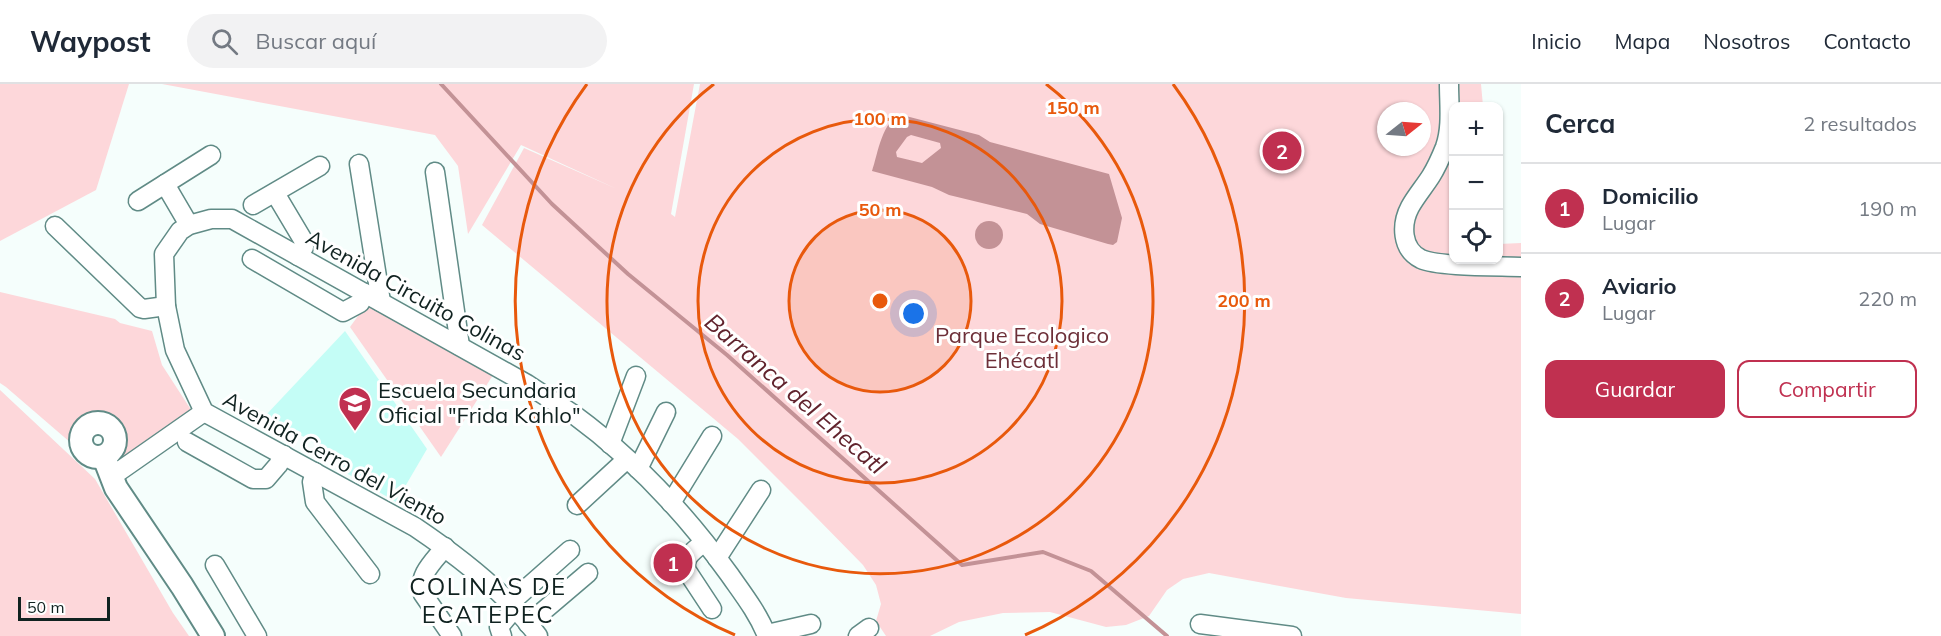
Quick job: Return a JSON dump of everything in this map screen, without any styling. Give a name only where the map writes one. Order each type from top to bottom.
[{"type":"main road","points":[[108,467],[116,488],[213,636]]},
{"type":"street","points":[[1449,84],[1448,138],[1431,176],[1409,208],[1404,237],[1410,250],[1421,259],[1521,267]]},
{"type":"street","points":[[138,201],[211,155]]},
{"type":"street","points":[[252,259],[343,312],[373,297],[359,164]]},
{"type":"street","points":[[253,205],[320,166]]},
{"type":"street","points":[[435,172],[460,346]]},
{"type":"street","points":[[165,184],[189,225]]},
{"type":"street","points":[[275,193],[303,240],[304,246],[298,256]]},
{"type":"street","name":"Avenida Circuito Colinas","points":[[189,225],[211,219],[232,219],[460,346],[563,408],[633,464],[671,503],[717,558],[759,616],[767,635]]},
{"type":"street","name":"Avenida Cerro del Viento","points":[[189,225],[180,231],[164,254],[166,306],[174,350],[204,412],[415,527],[445,547],[512,607],[533,630]]},
{"type":"street","points":[[56,226],[140,308],[166,306]]},
{"type":"street","points":[[610,444],[636,376]]},
{"type":"street","points":[[108,467],[204,412]]},
{"type":"street","points":[[577,505],[633,464],[666,412]]},
{"type":"street","points":[[671,503],[712,436]]},
{"type":"street","points":[[187,442],[253,479],[266,479],[284,454]]},
{"type":"street","points":[[315,471],[312,482],[315,502],[370,574]]},
{"type":"street","points":[[717,558],[761,490]]},
{"type":"street","points":[[704,542],[685,559],[685,566],[712,609]]},
{"type":"street","points":[[445,547],[421,579],[421,587],[423,594],[452,636]]},
{"type":"street","points":[[502,636],[499,627],[512,607],[570,550]]},
{"type":"street","points":[[215,565],[257,636]]},
{"type":"street","points":[[533,630],[588,573]]},
{"type":"street","points":[[767,635],[811,624]]},
{"type":"street","points":[[1200,624],[1293,636]]},
{"type":"shaded area","points":[[902,115],[979,135],[990,142],[1109,174],[1122,218],[1117,242],[1113,245],[1108,244],[1040,224],[1027,214],[949,195],[932,187],[872,171],[885,130],[895,118]],"holes":[[[911,135],[940,143],[941,148],[922,163],[897,157],[896,152]]]},
{"type":"shaded area","points":[[989,221],[999,225],[1003,235],[999,245],[989,249],[979,245],[975,235],[979,225]]},
{"type":"shaded area","name":"Escuela Secundaria Oficial \"Frida Kahlo\"","points":[[345,331],[427,449],[396,502],[341,470],[345,461],[266,415]]},
{"type":"green space","points":[[0,84],[129,84],[96,190],[0,241]]},
{"type":"green space","name":"Parque Ecologico Ehécatl","points":[[162,84],[694,84],[671,214],[675,217],[700,84],[1481,84],[1483,102],[1449,102],[1449,264],[1503,264],[1503,244],[1521,243],[1521,614],[1346,598],[1209,573],[1183,579],[1167,590],[1149,616],[1126,625],[1106,627],[1050,612],[1003,613],[959,622],[930,636],[886,636],[876,621],[881,604],[876,585],[863,565],[811,512],[738,439],[482,225],[524,148],[617,189],[521,145],[468,234],[458,166],[435,135]]},
{"type":"green space","points":[[0,292],[115,319],[120,323],[152,331],[162,365],[195,416],[118,462],[123,434],[118,422],[106,412],[92,414],[82,420],[71,443],[0,383]]},
{"type":"green space","points":[[366,305],[493,375],[441,457],[350,327]]},
{"type":"green space","points":[[0,390],[95,479],[173,613],[189,636],[0,636]]},
{"type":"waterway","name":"Barranca del Ehecatl","points":[[441,84],[552,204],[628,274],[727,355],[962,565],[1043,552],[1091,571],[1167,636]]},
{"type":"place","name":"Aviario","points":[[1282,151]]},
{"type":"place","name":"Escuela Secundaria Oficial \"Frida Kahlo\"","points":[[355,432]]},
{"type":"place","name":"Domicilio","points":[[673,563]]},
{"type":"district","name":"COLINAS DE ECATEPEC","points":[[488,601]]}]
